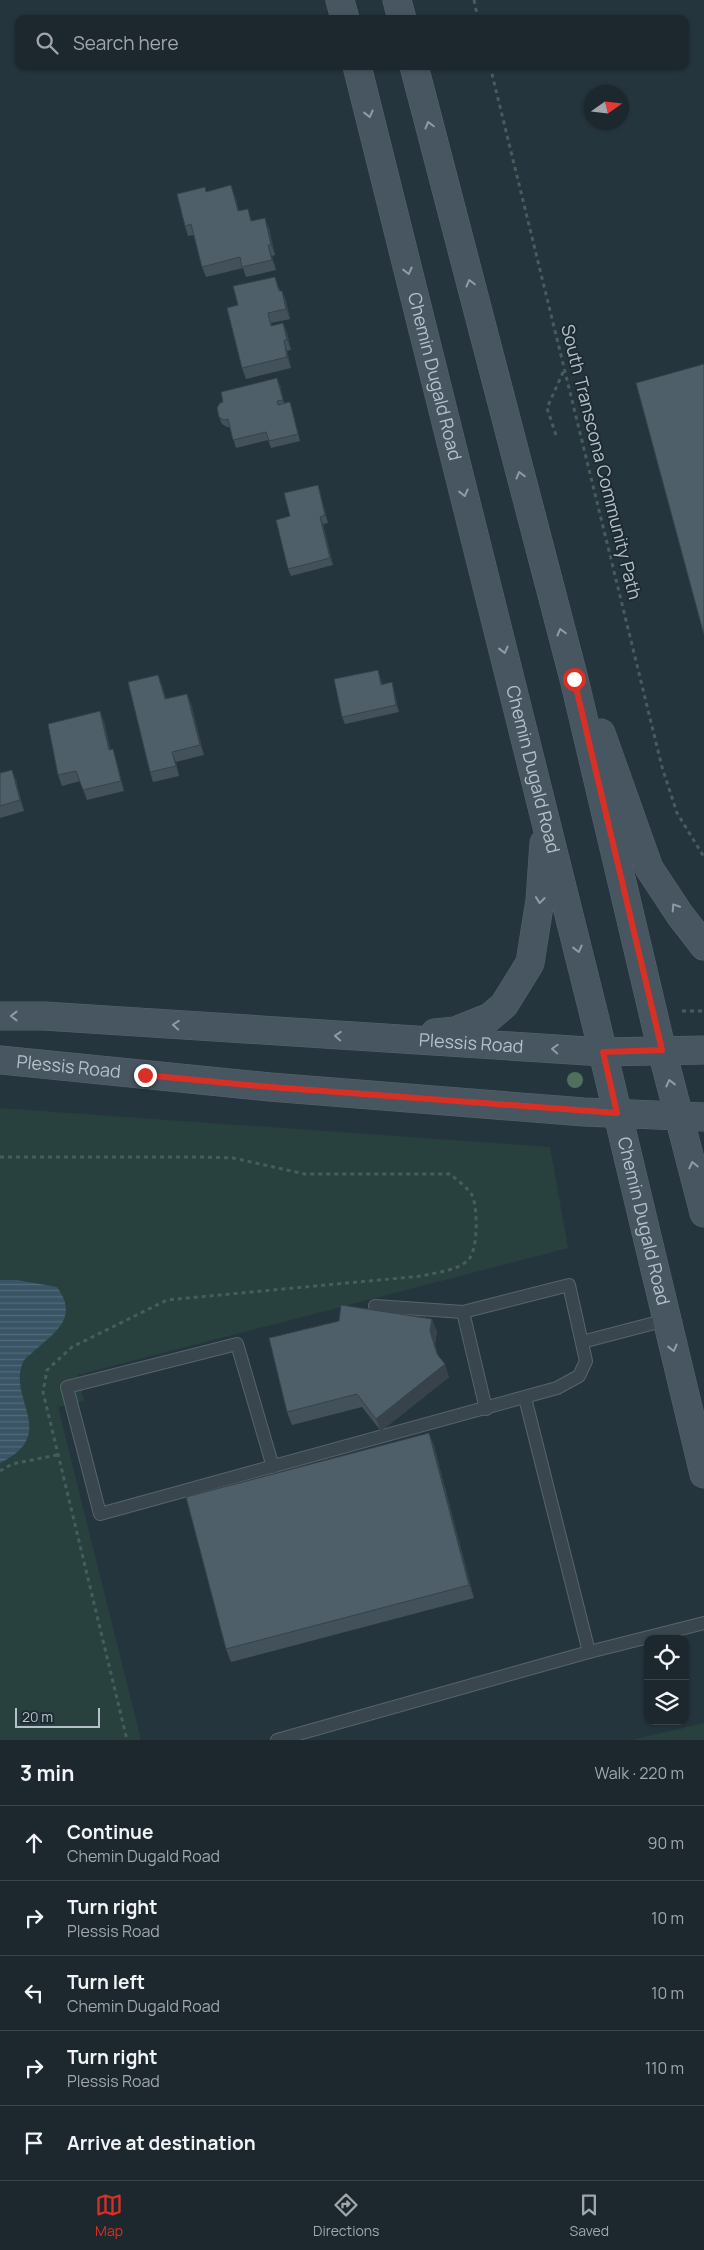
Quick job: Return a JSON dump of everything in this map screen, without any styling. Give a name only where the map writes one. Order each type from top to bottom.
[{"type":"main road","points":[[340,0],[344,15]]},
{"type":"main road","points":[[397,0],[401,15]]},
{"type":"main road","name":"Chemin Dugald Road","points":[[358,70],[546,816],[704,1474]]},
{"type":"main road","points":[[415,70],[574,679],[662,1050],[691,1117],[704,1213]]},
{"type":"main road","points":[[574,679],[605,740],[649,868],[680,915],[704,946]]},
{"type":"main road","points":[[387,1040],[455,1030],[490,1017],[504,1005],[530,963],[540,900],[546,816]]},
{"type":"main road","name":"Plessis Road","points":[[0,1016],[44,1016],[387,1040],[603,1052],[704,1050]]},
{"type":"main road","name":"Plessis Road","points":[[0,1060],[270,1087],[691,1117]]},
{"type":"lane","points":[[273,1466],[237,1344],[67,1388],[100,1514],[557,1388],[578,1376],[586,1361],[569,1285],[463,1312],[375,1306]]},
{"type":"lane","points":[[463,1312],[486,1409]]},
{"type":"lane","points":[[582,1342],[666,1320]]},
{"type":"lane","points":[[525,1398],[589,1652]]},
{"type":"lane","points":[[277,1740],[589,1652],[704,1623]]},
{"type":"path","points":[[474,0],[477,15]]},
{"type":"path","name":"South Transcona Community Path","points":[[491,70],[662,767],[677,813],[704,857]]},
{"type":"path","points":[[556,436],[547,408],[564,370]]},
{"type":"path","points":[[688,1011],[704,1011]]},
{"type":"path","points":[[0,1157],[233,1158],[305,1174],[450,1174],[461,1182],[472,1195],[476,1209],[475,1248],[469,1259],[455,1268],[422,1276],[167,1300],[72,1347],[47,1370],[43,1392],[127,1740]]},
{"type":"path","points":[[0,1471],[12,1464],[57,1455]]},
{"type":"green space","points":[[0,1108],[550,1147],[568,1248],[78,1375],[84,1401],[58,1407],[141,1740],[0,1740]]},
{"type":"green space","points":[[704,1723],[704,1740],[632,1740]]},
{"type":"water","points":[[0,1280],[17,1280],[57,1287],[66,1307],[62,1323],[57,1330],[23,1362],[20,1376],[21,1390],[28,1416],[27,1440],[18,1452],[0,1463]]},
{"type":"building","points":[[231,185],[238,211],[248,209],[251,221],[265,218],[272,260],[242,267],[240,257],[202,267],[191,224],[185,226],[177,194],[205,187],[206,192]]},
{"type":"building","points":[[275,277],[279,291],[282,291],[286,309],[268,313],[271,326],[283,323],[287,340],[284,340],[287,357],[242,368],[227,308],[238,305],[233,286]]},
{"type":"building","points":[[704,364],[704,635],[636,383]]},
{"type":"building","points":[[277,378],[283,400],[277,401],[278,405],[290,402],[298,434],[269,441],[266,432],[233,440],[228,419],[224,420],[219,417],[217,408],[223,402],[221,392]]},
{"type":"building","points":[[318,485],[325,515],[320,517],[330,558],[288,569],[276,520],[290,516],[284,493]]},
{"type":"building","points":[[378,670],[381,685],[392,682],[396,705],[342,717],[334,679]]},
{"type":"building","points":[[158,675],[165,699],[187,694],[200,745],[172,752],[176,766],[150,772],[128,682]]},
{"type":"building","points":[[100,711],[109,750],[113,749],[121,781],[83,790],[76,771],[58,775],[48,724]]},
{"type":"building","points":[[12,770],[20,800],[0,806],[0,773]]},
{"type":"building","points":[[341,1305],[432,1319],[430,1331],[437,1354],[445,1364],[376,1419],[357,1394],[287,1412],[269,1338],[339,1321]]},
{"type":"building","points":[[429,1433],[469,1585],[226,1649],[186,1497]]},
{"type":"route","points":[[145,1075],[270,1087],[617,1113],[603,1052],[662,1050],[574,679]]}]
